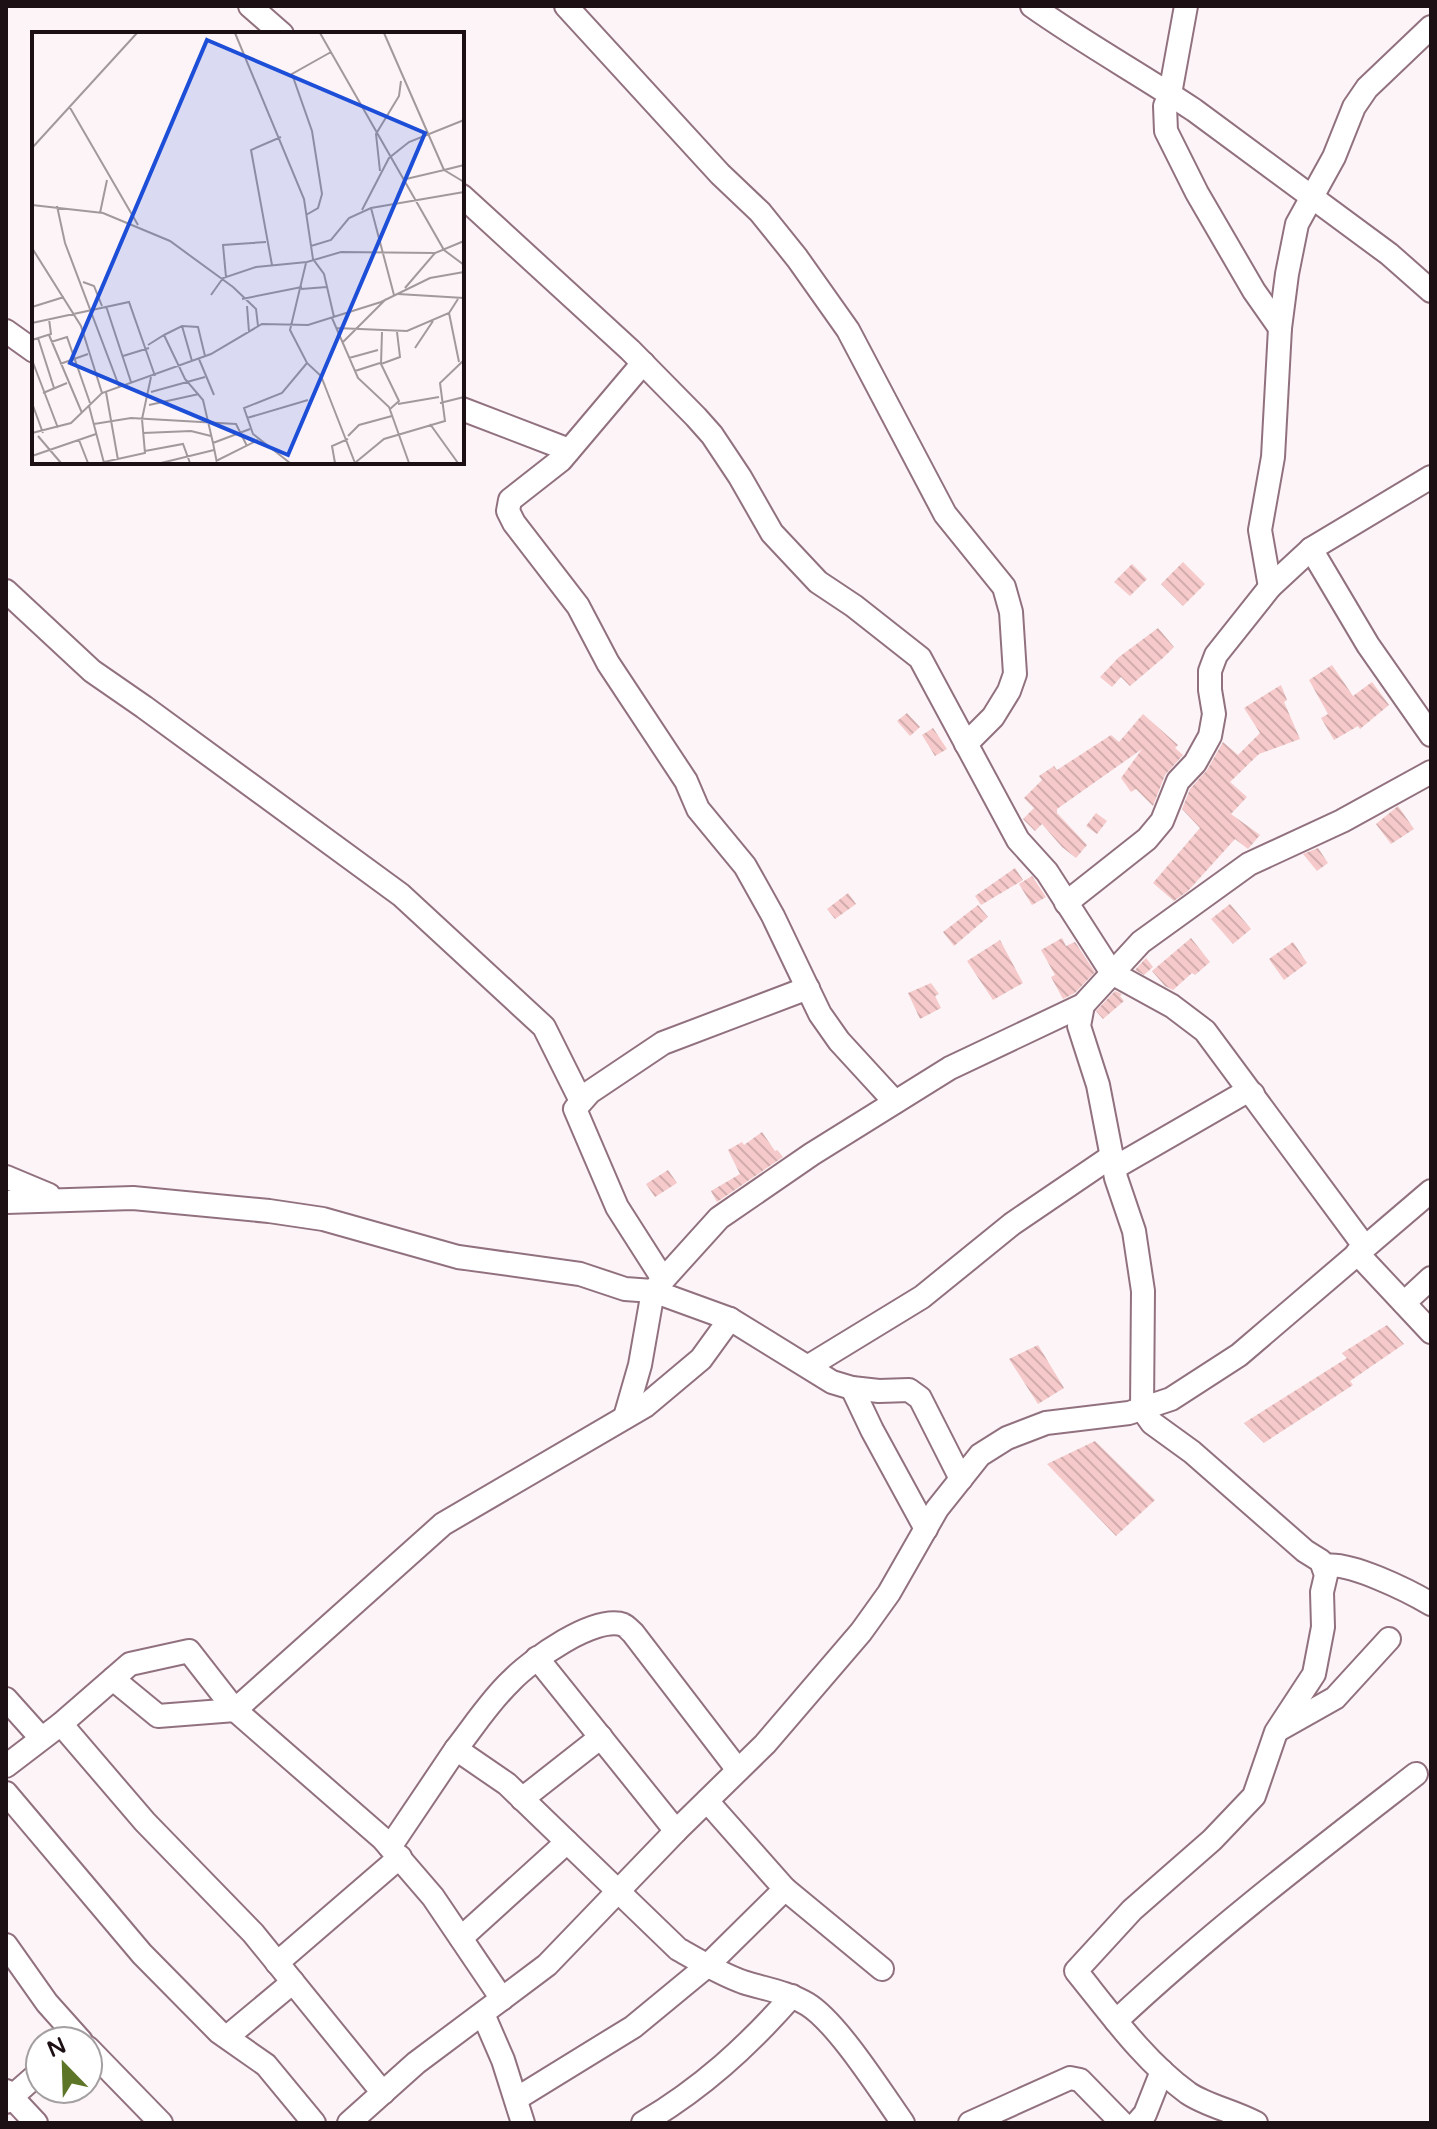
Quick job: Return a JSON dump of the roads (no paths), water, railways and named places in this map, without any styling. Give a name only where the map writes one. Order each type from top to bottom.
[{"type":"street","points":[[250,6],[280,32]]},
{"type":"street","points":[[566,6],[720,174],[760,212],[797,258],[848,330],[945,514],[1004,587],[1011,612],[1015,674],[1009,691],[993,717],[966,744]]},
{"type":"street","points":[[1032,6],[1083,42],[1170,94],[1389,254],[1431,291]]},
{"type":"street","points":[[1186,6],[1170,94],[1165,106],[1166,131],[1197,193],[1254,291],[1280,328]]},
{"type":"street","points":[[1270,587],[1260,530],[1273,457],[1280,328],[1297,224],[1334,157],[1354,107],[1367,88],[1431,27]]},
{"type":"street","points":[[464,198],[643,363],[712,435],[772,533],[818,582],[920,658],[1018,840],[1047,872],[1112,973],[1172,1006],[1205,1031],[1253,1094],[1361,1250],[1431,1332]]},
{"type":"street","points":[[6,331],[32,350]]},
{"type":"street","points":[[643,363],[550,471],[510,500],[508,511],[578,606],[608,663],[686,781],[698,809],[745,866],[820,1014],[839,1041],[895,1102]]},
{"type":"street","points":[[464,410],[569,450]]},
{"type":"street","points":[[1066,903],[1147,839],[1162,821],[1178,781],[1195,763],[1210,736],[1214,714],[1210,671],[1216,655],[1270,587],[1311,549],[1431,477]]},
{"type":"street","points":[[1311,549],[1368,645],[1431,735]]},
{"type":"street","points":[[6,591],[92,671],[401,895],[544,1027],[581,1101]]},
{"type":"street","points":[[625,1417],[658,1285],[719,1218],[812,1154],[950,1068],[1083,1005],[1141,942],[1249,864],[1342,821],[1431,772]]},
{"type":"street","points":[[658,1285],[617,1207],[575,1109],[581,1101],[663,1043],[808,988]]},
{"type":"street","points":[[1083,1005],[1079,1026],[1098,1085],[1113,1162],[1134,1231],[1143,1291],[1142,1409],[1152,1423],[1192,1452],[1325,1566],[1326,1575],[1322,1592],[1323,1627],[1314,1674],[1276,1732],[1254,1796],[1212,1840],[1132,1910],[1076,1971],[1162,2071],[1190,2094],[1231,2117],[1256,2123]]},
{"type":"street","points":[[809,1366],[922,1297],[1012,1224],[1113,1162],[1244,1093],[1253,1094]]},
{"type":"street","points":[[6,1177],[62,1200]]},
{"type":"street","points":[[349,2123],[416,2063],[547,1965],[765,1744],[861,1632],[889,1593],[937,1509],[980,1455],[1007,1438],[1046,1423],[1129,1413],[1171,1399],[1239,1355],[1431,1191]]},
{"type":"street","points":[[6,1202],[133,1198],[269,1211],[323,1219],[458,1257],[580,1274],[625,1289],[658,1285],[730,1319],[832,1382],[879,1391],[909,1390],[920,1398],[961,1479]]},
{"type":"street","points":[[1404,1303],[1431,1278]]},
{"type":"street","points":[[113,1679],[158,1716],[235,1710],[443,1524],[653,1399],[701,1359],[730,1319]]},
{"type":"street","points":[[852,1388],[926,1529]]},
{"type":"street","points":[[1325,1566],[1349,1567],[1431,1604]]},
{"type":"street","points":[[277,1963],[395,1852],[456,1749],[509,1682],[537,1658],[578,1633],[609,1624],[624,1625],[738,1770]]},
{"type":"street","points":[[1276,1732],[1335,1698],[1389,1639]]},
{"type":"street","points":[[6,1766],[135,1662],[189,1651],[235,1710],[361,1817],[395,1852],[433,1897],[502,1999]]},
{"type":"street","points":[[537,1658],[676,1831]]},
{"type":"street","points":[[6,1699],[41,1738]]},
{"type":"street","points":[[61,1724],[145,1822],[253,1933],[383,2093]]},
{"type":"street","points":[[522,1799],[601,1737]]},
{"type":"street","points":[[456,1749],[507,1784],[678,1949],[742,1982],[792,1996],[810,2005],[828,2021],[903,2123]]},
{"type":"street","points":[[1116,2021],[1182,1959],[1416,1774]]},
{"type":"street","points":[[6,1793],[142,1954],[208,2021],[266,2065],[314,2123]]},
{"type":"street","points":[[707,1801],[785,1889],[882,1969]]},
{"type":"street","points":[[461,1938],[567,1842]]},
{"type":"street","points":[[516,2099],[633,2027],[707,1966],[785,1889]]},
{"type":"street","points":[[8,1953],[66,2025]]},
{"type":"street","points":[[227,2037],[293,1982]]},
{"type":"street","points":[[643,2123],[703,2084],[751,2042],[792,1996]]},
{"type":"street","points":[[483,2014],[523,2123]]},
{"type":"street","points":[[104,2066],[159,2122]]},
{"type":"street","points":[[1137,2123],[1145,2114],[1162,2071]]},
{"type":"street","points":[[970,2123],[1070,2078],[1080,2080],[1122,2123]]},
{"type":"street","points":[[8,2096],[36,2123]]}]
